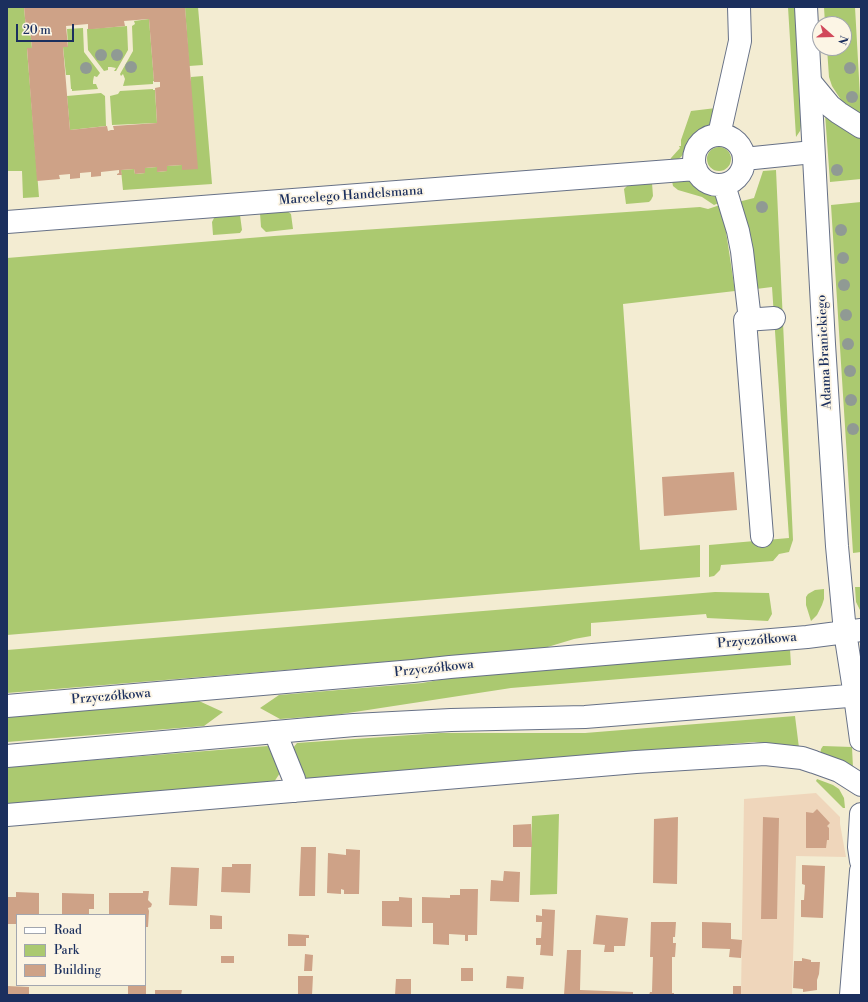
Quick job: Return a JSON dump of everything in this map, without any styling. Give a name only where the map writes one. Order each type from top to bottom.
[{"type":"main road","points":[[719,135],[739,49],[739,7]]},
{"type":"main road","name":"Adama Branickiego","points":[[806,7],[811,83],[813,152],[837,546],[853,631],[861,740]]},
{"type":"main road","points":[[811,83],[830,106],[861,128]]},
{"type":"main road","points":[[719,135],[734,140],[741,148],[744,159],[739,176],[730,183],[717,185],[705,181],[700,177],[696,169],[694,159],[697,147],[706,138],[719,135]]},
{"type":"main road","points":[[744,159],[813,152]]},
{"type":"main road","name":"Marcelego Handelsmana","points":[[7,222],[696,169]]},
{"type":"main road","points":[[724,185],[738,231],[742,251],[750,320]]},
{"type":"main road","points":[[762,536],[745,320],[774,318]]},
{"type":"main road","name":"Przyczółkowa","points":[[7,706],[807,637],[853,631]]},
{"type":"main road","points":[[7,756],[354,725],[444,720],[585,717],[858,696]]},
{"type":"main road","points":[[275,732],[294,779],[295,791]]},
{"type":"main road","points":[[7,815],[636,762],[765,754],[808,760],[839,771],[861,785]]},
{"type":"main road","points":[[861,814],[859,847],[861,861]]},
{"type":"main road","points":[[851,995],[861,871]]},
{"type":"shaded area","points":[[816,793],[840,817],[846,857],[796,856],[792,995],[741,995],[744,799]]},
{"type":"green space","points":[[7,7],[24,7],[26,29],[30,29],[32,48],[27,49],[39,197],[23,198],[22,171],[8,171]]},
{"type":"green space","points":[[185,7],[198,7],[203,65],[189,66]]},
{"type":"green space","points":[[788,7],[795,7],[802,120],[800,131],[796,137]]},
{"type":"green space","points":[[824,7],[855,7],[861,114],[843,103],[832,86],[829,77],[828,56],[852,56],[852,16],[825,16]]},
{"type":"green space","points":[[149,19],[153,84],[123,86],[125,79],[123,74],[121,76],[120,74],[133,51],[132,26],[135,24],[134,21]]},
{"type":"green space","points":[[127,26],[128,50],[116,71],[114,71],[116,68],[108,67],[108,70],[104,71],[88,50],[87,29]]},
{"type":"green space","points":[[83,28],[84,52],[100,73],[97,77],[94,76],[93,81],[93,84],[96,84],[98,89],[72,91],[70,75],[66,75],[63,47],[68,46],[67,29]]},
{"type":"green space","points":[[203,76],[212,184],[123,190],[121,170],[134,169],[135,174],[145,173],[145,168],[157,167],[157,172],[167,171],[167,166],[182,165],[182,170],[191,77]]},
{"type":"green space","points":[[155,90],[157,123],[112,125],[110,96],[118,94],[120,91]]},
{"type":"green space","points":[[101,93],[105,96],[106,126],[70,130],[67,96]]},
{"type":"green space","points":[[716,108],[708,128],[698,135],[681,157],[674,162],[670,161],[680,148],[679,146],[681,146],[681,140],[691,111]]},
{"type":"green space","points":[[825,114],[861,134],[861,179],[830,182]]},
{"type":"green space","points":[[719,147],[728,150],[731,159],[728,168],[719,171],[710,168],[707,159],[710,150]]},
{"type":"green space","points":[[776,170],[793,540],[789,552],[779,554],[773,561],[721,565],[720,570],[714,576],[709,577],[709,545],[789,538],[772,287],[756,289],[738,202],[754,198],[763,171]]},
{"type":"green space","points":[[690,180],[717,196],[721,202],[714,205],[702,197],[678,190],[673,186],[672,181]]},
{"type":"green space","points":[[652,183],[653,196],[649,202],[626,204],[624,189],[628,185]]},
{"type":"green space","points":[[861,202],[861,552],[853,553],[831,205]]},
{"type":"green space","points":[[720,205],[723,212],[735,291],[623,304],[640,550],[700,545],[700,577],[7,635],[7,258],[274,236],[700,207],[708,209]]},
{"type":"green space","points":[[287,211],[291,214],[293,229],[266,232],[261,227],[260,213]]},
{"type":"green space","points":[[240,215],[242,230],[240,233],[213,235],[212,222],[214,218],[218,216]]},
{"type":"green space","points":[[855,587],[861,587],[861,612],[856,602]]},
{"type":"green space","points":[[824,589],[824,599],[822,605],[817,615],[811,621],[806,605],[806,597],[815,590]]},
{"type":"green space","points":[[715,592],[769,593],[772,614],[768,621],[707,618],[706,614],[591,623],[591,636],[574,639],[541,649],[7,693],[7,650]]},
{"type":"green space","points":[[790,649],[791,665],[511,688],[335,715],[280,719],[260,708],[279,695],[422,683],[462,676]]},
{"type":"green space","points":[[199,701],[223,712],[204,726],[7,742],[7,717]]},
{"type":"green space","points":[[795,716],[799,748],[754,742],[306,779],[293,748],[297,743],[440,733],[585,733]]},
{"type":"green space","points":[[823,746],[852,747],[853,768],[820,755]]},
{"type":"green space","points":[[270,747],[280,773],[274,782],[7,804],[7,767]]},
{"type":"green space","points":[[817,779],[839,789],[844,798],[845,808],[843,808],[816,781]]},
{"type":"green space","points":[[559,814],[557,894],[530,895],[532,816]]},
{"type":"building","points":[[24,7],[185,7],[198,169],[182,170],[182,165],[167,166],[167,171],[157,172],[157,167],[145,168],[145,173],[135,174],[134,169],[121,170],[122,175],[117,175],[119,170],[101,172],[101,176],[91,177],[91,172],[80,173],[80,178],[70,179],[70,174],[59,175],[60,179],[37,181],[27,48],[32,48],[30,29],[26,29]],"holes":[[[149,19],[154,82],[160,82],[160,87],[155,88],[157,123],[113,126],[114,130],[108,131],[107,126],[70,130],[63,47],[68,47],[66,26],[88,24],[88,29],[93,29],[125,26],[124,21]]]},
{"type":"building","points":[[734,472],[737,510],[664,516],[662,477]]},
{"type":"building","points":[[817,809],[830,823],[827,826],[829,828],[829,840],[827,840],[826,848],[806,848],[806,812],[813,813]]},
{"type":"building","points":[[678,817],[677,884],[653,883],[654,819]]},
{"type":"building","points":[[763,817],[779,818],[777,919],[761,919]]},
{"type":"building","points":[[531,824],[532,847],[513,847],[513,825]]},
{"type":"building","points":[[301,847],[316,847],[315,896],[299,896]]},
{"type":"building","points":[[346,849],[360,850],[359,894],[344,894],[344,890],[341,889],[341,894],[327,893],[328,853],[346,855]]},
{"type":"building","points":[[232,864],[251,864],[250,893],[221,892],[222,867],[232,867]]},
{"type":"building","points":[[802,865],[825,866],[823,918],[801,917],[801,900],[804,900],[805,885],[802,884]]},
{"type":"building","points":[[171,867],[199,868],[197,906],[169,905]]},
{"type":"building","points":[[504,871],[520,872],[519,902],[490,901],[491,880],[503,881]]},
{"type":"building","points":[[460,889],[478,889],[477,935],[468,935],[468,941],[465,941],[465,935],[449,934],[449,945],[433,944],[433,923],[422,923],[422,897],[450,898],[450,895],[460,895]]},
{"type":"building","points":[[143,891],[149,891],[148,900],[152,904],[151,907],[148,908],[148,927],[146,927],[146,914],[109,914],[109,893],[143,893]]},
{"type":"building","points":[[16,892],[39,893],[39,914],[16,914],[16,924],[7,924],[7,897],[16,897]]},
{"type":"building","points":[[62,893],[94,894],[94,909],[89,909],[89,914],[62,914]]},
{"type":"building","points":[[399,897],[412,898],[412,927],[382,926],[382,901],[399,901]]},
{"type":"building","points":[[542,909],[555,910],[553,956],[540,955],[541,945],[536,945],[536,938],[541,938],[542,922],[536,922],[536,915],[542,916]]},
{"type":"building","points":[[210,915],[222,916],[222,929],[210,929]]},
{"type":"building","points":[[596,915],[628,918],[625,946],[614,946],[614,952],[604,952],[605,945],[593,944]]},
{"type":"building","points":[[651,922],[676,922],[675,937],[673,937],[673,943],[676,943],[675,957],[672,957],[672,993],[674,993],[674,995],[649,995],[650,992],[652,992],[653,957],[650,957]]},
{"type":"building","points":[[702,922],[731,923],[731,939],[742,940],[741,958],[729,957],[730,949],[702,948]]},
{"type":"building","points":[[288,934],[309,935],[309,938],[306,938],[306,946],[288,946]]},
{"type":"building","points":[[567,950],[581,950],[580,990],[633,992],[633,995],[564,995]]},
{"type":"building","points":[[305,954],[313,955],[312,971],[304,971]]},
{"type":"building","points":[[221,956],[234,956],[234,963],[221,963]]},
{"type":"building","points":[[802,958],[811,960],[811,962],[820,962],[817,990],[803,992],[803,989],[793,988],[794,961],[802,961]]},
{"type":"building","points":[[461,968],[473,968],[473,981],[461,981]]},
{"type":"building","points":[[298,976],[313,976],[312,995],[298,995]]},
{"type":"building","points":[[507,976],[524,977],[523,989],[506,988]]},
{"type":"building","points":[[396,979],[411,979],[411,995],[395,995]]},
{"type":"building","points":[[7,986],[29,987],[29,995],[7,995]]},
{"type":"building","points":[[128,986],[146,986],[146,995],[128,995]]},
{"type":"building","points":[[733,986],[741,986],[741,995],[733,995]]},
{"type":"building","points":[[155,990],[182,990],[181,995],[155,995]]}]
